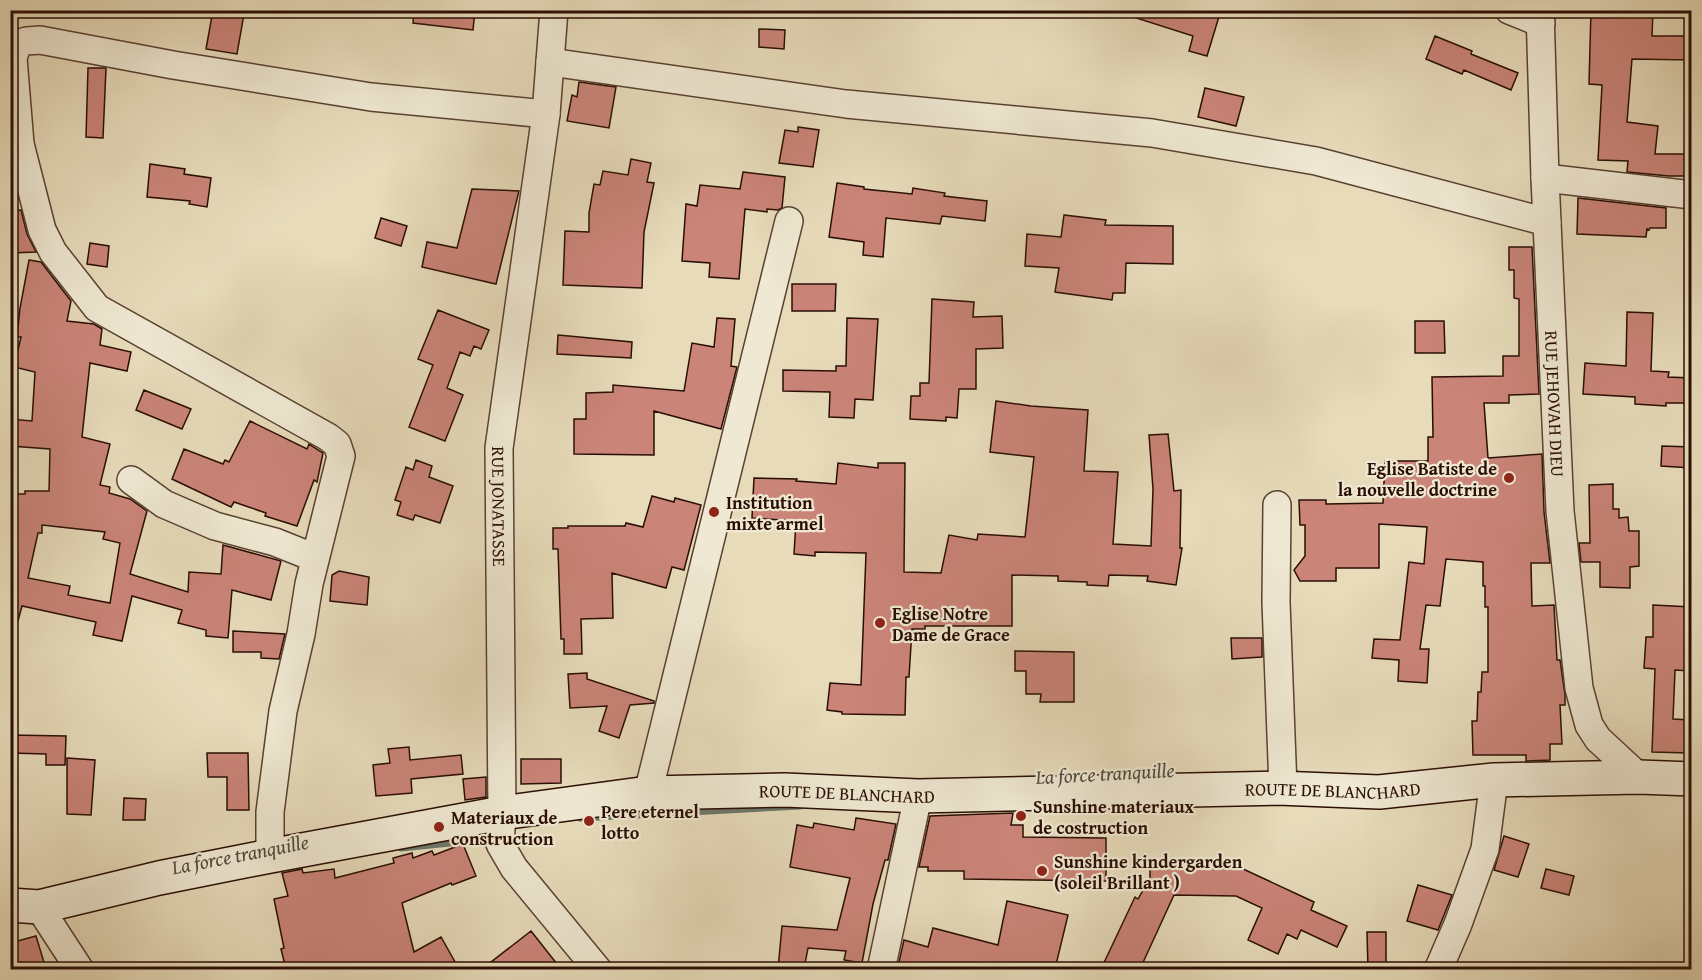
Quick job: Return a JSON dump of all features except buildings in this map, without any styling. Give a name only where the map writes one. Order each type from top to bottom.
[{"type":"street","name":"RUE JONATASSE","points":[[554,10],[546,114],[499,448],[502,813],[500,843],[514,868],[598,969]]},
{"type":"street","points":[[1509,10],[1541,17]]},
{"type":"street","name":"RUE JEHOVAH DIEU","points":[[1541,17],[1545,178],[1560,511],[1579,688],[1589,725],[1598,739],[1639,777]]},
{"type":"street","points":[[270,856],[270,812],[283,711],[301,634],[315,558],[341,456],[336,444],[268,403],[98,308],[53,252],[42,230],[15,143],[13,58],[16,46],[21,42],[40,40],[172,65],[371,97],[546,114]]},
{"type":"street","points":[[550,62],[846,104],[1152,133],[1316,161],[1547,222]]},
{"type":"street","points":[[1545,178],[1692,195]]},
{"type":"street","points":[[648,793],[789,221]]},
{"type":"street","points":[[131,480],[173,509],[215,526],[275,542],[315,558]]},
{"type":"street","points":[[1277,505],[1276,602],[1283,788]]},
{"type":"street","name":"ROUTE DE BLANCHARD","points":[[25,906],[270,856],[502,813],[648,793],[785,790],[918,795],[1283,788],[1379,792],[1494,780],[1639,777],[1692,779]]},
{"type":"street","points":[[1438,969],[1458,924],[1485,849],[1494,780]]},
{"type":"street","points":[[881,969],[918,795]]},
{"type":"street","points":[[25,906],[80,969]]},
{"type":"waterway","name":"La force tranquille","points":[[580,818],[800,806]]},
{"type":"waterway","name":"La force tranquille","points":[[401,848],[479,840]]},
{"type":"place","name":"Eglise Batiste de la nouvelle doctrine","points":[[1509,478]]},
{"type":"place","name":"Institution mixte armel","points":[[714,512]]},
{"type":"place","name":"Eglise Notre Dame de Grace","points":[[880,623]]},
{"type":"place","name":"Sunshine materiaux de costruction","points":[[1021,816]]},
{"type":"place","name":"Pere eternel lotto","points":[[589,821]]},
{"type":"place","name":"Materiaux de construction","points":[[439,827]]},
{"type":"place","name":"Sunshine kindergarden (soleil Brillant )","points":[[1042,871]]}]
